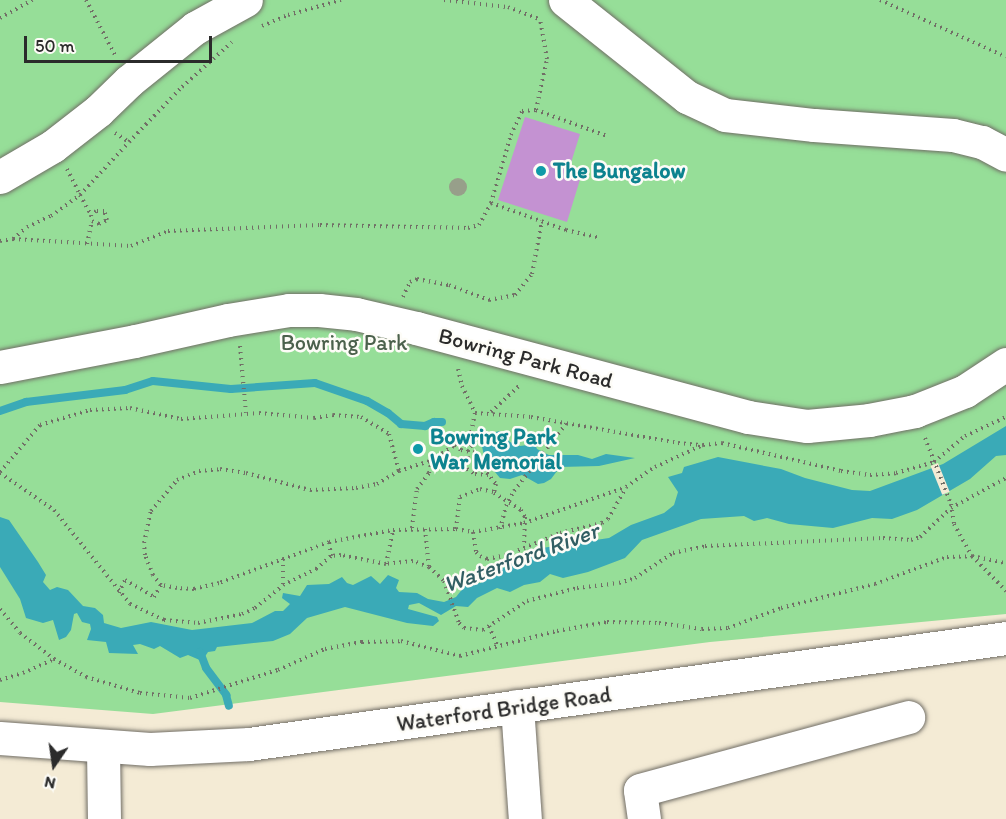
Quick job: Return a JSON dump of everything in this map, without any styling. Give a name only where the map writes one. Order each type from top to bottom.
[{"type":"street","points":[[555,6],[687,97],[725,115],[814,125],[953,135],[982,142],[1006,155]]},
{"type":"street","points":[[0,177],[53,146],[98,111],[129,81],[195,28],[249,15]]},
{"type":"street","name":"Bowring Park Road","points":[[0,367],[228,320],[289,310],[328,311],[395,323],[748,417],[807,426],[869,420],[915,411],[965,391],[1006,364]]},
{"type":"street","name":"Waterford Bridge Road","points":[[0,738],[103,748],[150,749],[249,744],[1006,638]]},
{"type":"street","points":[[517,706],[525,819]]},
{"type":"street","points":[[644,819],[640,790],[908,717]]},
{"type":"street","points":[[103,748],[104,819]]},
{"type":"path","points":[[0,18],[32,0]]},
{"type":"path","points":[[86,0],[129,81]]},
{"type":"path","points":[[249,15],[288,15],[341,0]]},
{"type":"path","points":[[444,0],[508,7],[540,19]]},
{"type":"path","points":[[880,0],[1006,57]]},
{"type":"path","points":[[540,19],[555,6]]},
{"type":"path","points":[[536,110],[547,59],[540,19]]},
{"type":"path","points":[[13,239],[27,227],[51,216],[80,195],[182,87],[236,39]]},
{"type":"path","points":[[0,241],[13,239],[131,246],[168,231],[320,225],[468,228],[479,225],[491,203],[511,135],[522,111],[536,110],[607,136]]},
{"type":"path","points":[[98,111],[117,136],[129,142]]},
{"type":"path","points":[[53,146],[91,215],[92,221],[87,244]]},
{"type":"path","points":[[491,203],[600,238]]},
{"type":"path","points":[[91,215],[101,210],[107,215],[106,222],[92,221]]},
{"type":"path","points":[[395,323],[407,288],[417,279],[449,285],[489,300],[515,295],[532,274],[542,221]]},
{"type":"path","points":[[457,339],[454,349],[462,386],[475,413],[471,434],[475,441],[468,450],[467,469],[475,474],[489,475]]},
{"type":"path","points":[[490,413],[518,388],[541,362]]},
{"type":"path","points":[[242,375],[246,414]]},
{"type":"path","points":[[399,471],[389,434],[361,417],[333,415],[314,418],[246,414],[181,419],[130,408],[90,410],[62,416],[40,425],[0,472],[54,510],[98,562],[129,604],[164,620],[198,623],[242,614],[255,608],[283,585],[316,570],[331,556],[341,555],[386,564],[413,561],[429,567],[444,581],[459,623],[464,628],[483,630],[527,601],[577,588],[618,583],[635,578],[673,553],[705,546],[884,538],[911,540],[920,537],[951,506],[1006,478]]},
{"type":"path","points":[[475,413],[490,413],[703,445],[722,443],[807,465],[870,475],[896,473],[934,463],[965,436],[1006,417]]},
{"type":"path","points":[[500,530],[514,490],[566,424]]},
{"type":"path","points":[[471,434],[455,440],[455,445],[432,460],[399,471],[377,484],[333,491],[310,490],[220,469],[199,471],[177,480],[151,511],[146,529],[145,555],[153,575],[161,585],[194,589],[329,542],[412,528],[456,529],[472,532],[500,530],[524,524],[626,487],[655,467],[703,445]]},
{"type":"path","points":[[455,445],[461,450],[477,453],[496,484],[494,493]]},
{"type":"path","points":[[412,528],[417,489],[429,472],[432,460]]},
{"type":"path","points":[[934,463],[951,506],[954,524],[972,556],[1006,591]]},
{"type":"path","points":[[472,532],[476,552],[486,559],[507,555],[560,533],[602,523],[608,519],[626,487]]},
{"type":"path","points":[[456,529],[460,497],[480,489],[490,489],[521,510],[525,517],[524,548]]},
{"type":"path","points":[[425,529],[429,567]]},
{"type":"path","points":[[386,564],[393,530]]},
{"type":"path","points":[[329,542],[331,556]]},
{"type":"path","points":[[0,609],[20,633],[54,659],[86,677],[140,693],[190,698],[278,670],[325,649],[362,642],[401,641],[460,656],[557,631],[607,622],[659,623],[702,629],[729,628],[781,608],[875,584],[947,557],[972,556],[1006,563]]},
{"type":"path","points":[[283,559],[283,585]]},
{"type":"path","points":[[119,593],[125,580],[154,597],[161,585]]},
{"type":"path","points":[[489,626],[498,647]]},
{"type":"path","points":[[0,680],[23,673],[54,659]]},
{"type":"green space","name":"Bowring Park","points":[[0,0],[1006,0],[1006,614],[710,642],[153,714],[0,702]]},
{"type":"water","points":[[1006,426],[1006,455],[996,456],[970,479],[917,510],[892,519],[872,518],[833,528],[789,524],[767,518],[754,521],[744,516],[701,519],[642,540],[625,558],[588,572],[563,578],[550,574],[540,582],[524,585],[510,592],[497,588],[477,598],[468,607],[456,606],[441,615],[419,603],[409,605],[408,609],[437,617],[439,621],[433,626],[407,623],[345,607],[307,618],[290,634],[273,641],[217,647],[215,651],[208,652],[202,661],[188,655],[180,658],[160,646],[154,649],[140,644],[133,645],[138,654],[109,653],[106,642],[87,640],[91,629],[90,624],[82,622],[77,613],[74,614],[71,630],[66,637],[59,640],[53,620],[43,623],[26,618],[20,599],[0,567],[0,517],[9,520],[38,562],[46,575],[43,582],[50,590],[57,587],[68,590],[83,606],[95,608],[103,615],[104,623],[121,628],[151,622],[192,630],[252,623],[275,611],[283,611],[290,604],[282,598],[283,593],[300,596],[307,585],[329,584],[342,577],[347,583],[353,585],[371,576],[380,584],[388,575],[399,580],[396,588],[399,592],[417,593],[428,599],[444,602],[456,597],[464,587],[458,583],[481,583],[481,579],[542,548],[609,538],[631,525],[664,513],[674,505],[678,492],[668,477],[682,473],[684,467],[718,457],[781,469],[805,478],[852,490],[870,491],[943,464]]},
{"type":"water","points":[[500,431],[510,442],[520,446],[535,444],[537,449],[549,455],[578,455],[592,459],[606,454],[635,458],[599,466],[560,467],[551,479],[538,484],[522,475],[510,479],[500,478],[485,460],[481,442],[491,433]]},
{"type":"pier","points":[[938,463],[950,492],[942,495],[931,466]]},
{"type":"building","name":"The Bungalow","points":[[525,117],[580,134],[569,169],[582,173],[567,222],[498,200]]},
{"type":"waterway","points":[[0,411],[26,402],[125,390],[153,381],[231,389],[315,383],[367,401],[388,413],[401,424],[425,426],[434,422],[442,422]]},
{"type":"waterway","points":[[200,652],[206,668],[226,695],[229,706]]},
{"type":"place","name":"The Bungalow","points":[[541,171]]},
{"type":"place","name":"Bowring Park War Memorial","points":[[418,449]]},
{"type":"water label","name":"Waterford River","points":[[521,557]]}]
